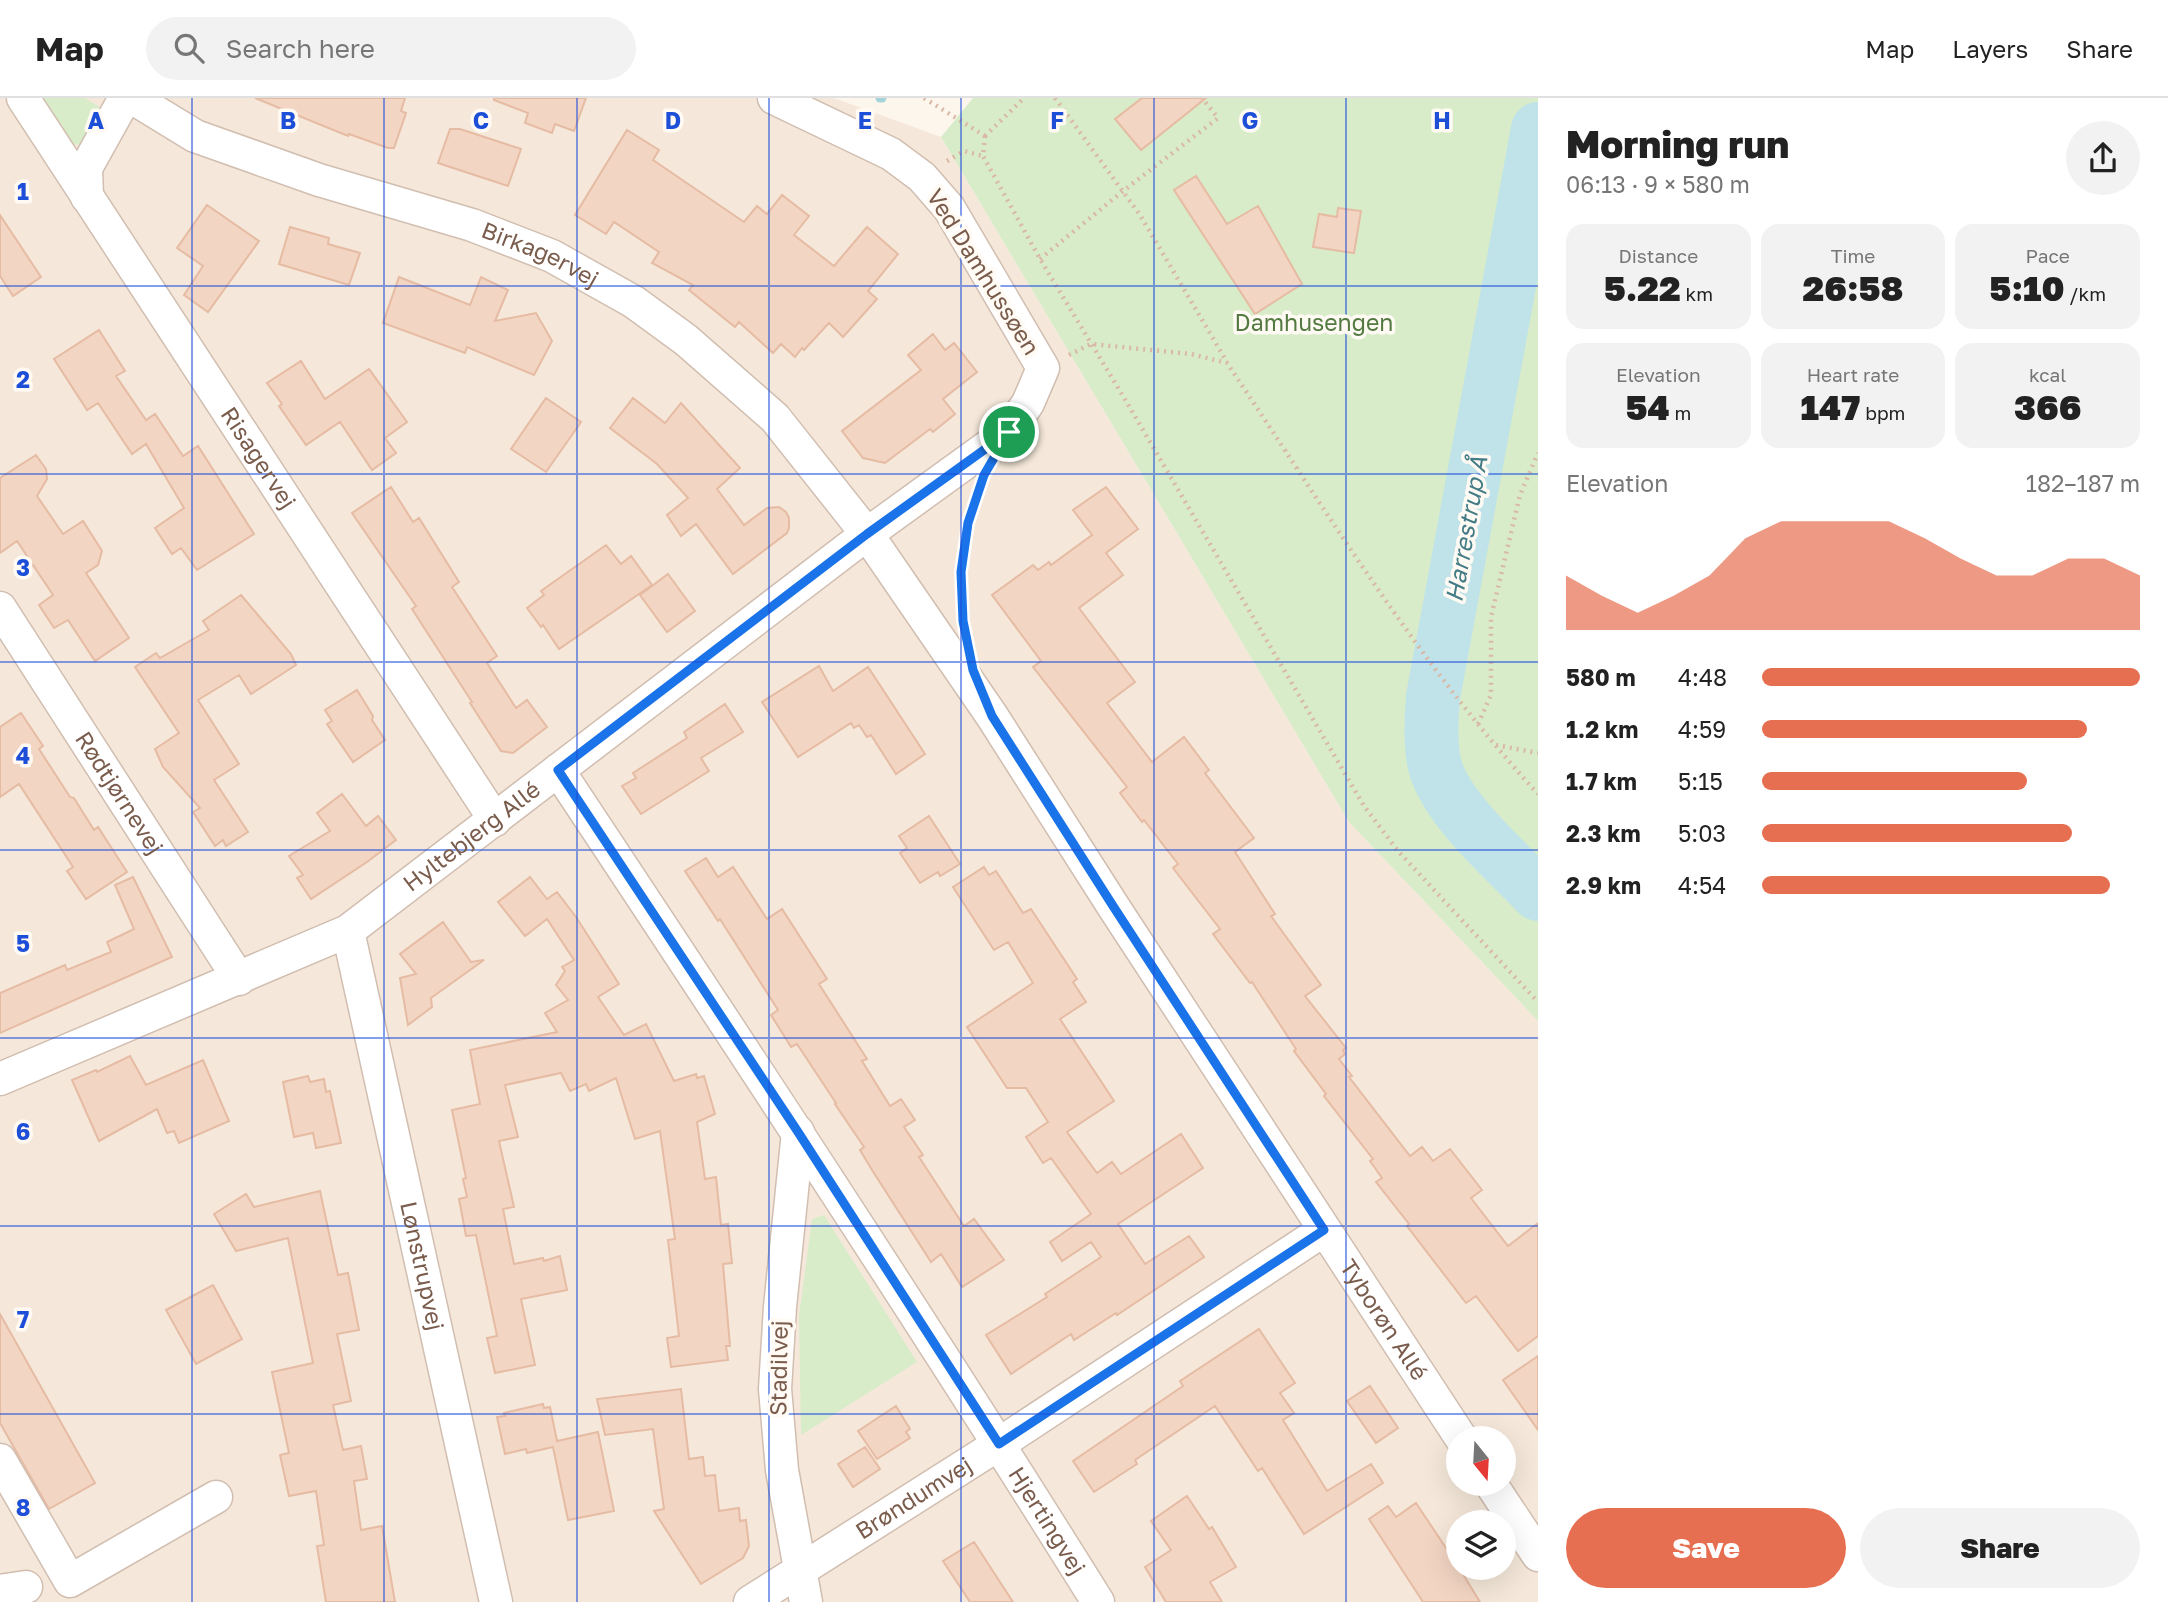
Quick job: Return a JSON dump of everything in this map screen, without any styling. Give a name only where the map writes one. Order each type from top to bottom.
[{"type":"street","name":"Risagervej","points":[[23,98],[495,820]]},
{"type":"street","points":[[87,197],[86,168],[125,98]]},
{"type":"street","name":"Birkagervej","points":[[133,98],[195,136],[319,180],[472,225],[552,256],[634,302],[686,340],[775,418],[867,534]]},
{"type":"street","name":"Ved Damhussøen","points":[[774,98],[891,154],[922,177],[949,208],[1043,368]]},
{"type":"street","name":"Hyltebjerg Allé","points":[[0,1079],[348,931],[867,534],[1009,432],[1028,403],[1043,368]]},
{"type":"street","name":"Tyborøn Allé","points":[[867,534],[992,716],[1453,1426]]},
{"type":"street","name":"Rødtjørnevej","points":[[0,608],[239,979]]},
{"type":"street","name":"Hjertingvej","points":[[558,770],[798,1132],[1098,1602]]},
{"type":"street","name":"Lønstrupvej","points":[[348,931],[495,1602]]},
{"type":"street","name":"Stadilvej","points":[[798,1132],[780,1307],[775,1389],[782,1471],[806,1602]]},
{"type":"street","name":"Brøndumvej","points":[[750,1602],[999,1444],[1324,1230]]},
{"type":"street","points":[[0,1460],[70,1581],[216,1497]]},
{"type":"street","points":[[1499,1496],[1538,1555]]},
{"type":"path","points":[[924,98],[985,136]]},
{"type":"path","points":[[1024,98],[985,136],[984,156],[1040,259],[1364,806],[1398,852],[1538,1002]]},
{"type":"path","points":[[1055,98],[1140,215],[1227,363],[1415,645],[1455,697],[1538,794]]},
{"type":"path","points":[[1040,259],[1218,118],[1202,98]]},
{"type":"path","points":[[1091,344],[1191,354],[1227,363]]},
{"type":"path","points":[[1478,724],[1491,695],[1491,617],[1520,495],[1538,453]]},
{"type":"path","points":[[963,621],[961,572],[968,523],[980,487]]},
{"type":"path","points":[[1495,744],[1538,753]]},
{"type":"shaded area","points":[[0,98],[834,98],[941,137],[1349,822],[1538,1021],[1538,1602],[0,1602]]},
{"type":"green space","points":[[38,98],[85,98],[101,108],[102,116],[85,142],[81,145],[71,144]]},
{"type":"green space","name":"Damhusengen","points":[[973,98],[1538,98],[1538,1021],[1349,822],[941,137]]},
{"type":"green space","points":[[824,1215],[917,1362],[801,1435],[799,1316],[812,1219]]},
{"type":"building","points":[[255,98],[405,98],[401,111],[406,113],[394,148],[388,148],[349,134],[348,136]]},
{"type":"building","points":[[494,98],[586,98],[574,131],[555,124],[552,133],[525,123],[528,113]]},
{"type":"building","points":[[1142,98],[1206,98],[1141,150],[1115,119]]},
{"type":"building","points":[[450,129],[460,129],[521,149],[508,186],[438,163]]},
{"type":"building","points":[[627,130],[659,150],[653,160],[744,222],[757,206],[767,214],[782,195],[809,216],[794,235],[834,266],[867,227],[898,254],[868,291],[877,299],[843,337],[829,323],[795,357],[781,344],[773,353],[739,322],[735,327],[689,290],[693,285],[652,263],[659,252],[614,222],[606,234],[575,215]]},
{"type":"building","points":[[1196,176],[1227,224],[1258,206],[1302,284],[1255,314],[1174,190]]},
{"type":"building","points":[[207,205],[259,241],[208,312],[184,295],[203,266],[177,248]]},
{"type":"building","points":[[1338,208],[1361,211],[1354,253],[1313,247],[1319,214],[1337,217]]},
{"type":"building","points":[[0,215],[41,277],[13,296],[0,276]]},
{"type":"building","points":[[290,227],[329,238],[328,244],[360,253],[349,285],[279,264]]},
{"type":"building","points":[[399,277],[470,305],[481,277],[508,290],[495,321],[536,313],[552,341],[534,375],[467,347],[465,353],[383,323]]},
{"type":"building","points":[[99,330],[125,371],[116,376],[146,420],[155,414],[183,456],[198,446],[254,534],[197,570],[181,548],[172,554],[155,528],[184,508],[146,444],[132,454],[98,403],[87,410],[54,359]]},
{"type":"building","points":[[933,334],[945,350],[954,343],[977,372],[943,399],[955,414],[933,432],[930,429],[885,463],[863,458],[842,431],[921,370],[908,355]]},
{"type":"building","points":[[301,361],[325,399],[369,369],[407,422],[385,438],[396,453],[372,470],[340,422],[306,445],[267,383]]},
{"type":"building","points":[[546,398],[581,422],[546,472],[511,449]]},
{"type":"building","points":[[633,398],[665,423],[681,403],[740,468],[717,489],[744,525],[767,508],[779,507],[789,518],[787,533],[733,574],[696,524],[681,536],[667,515],[688,498],[657,464],[610,428]]},
{"type":"building","points":[[36,455],[46,469],[47,479],[37,496],[63,534],[83,521],[102,551],[98,565],[86,573],[129,638],[95,661],[68,620],[54,628],[39,605],[53,595],[17,541],[0,553],[0,478]]},
{"type":"building","points":[[391,487],[413,522],[419,518],[459,582],[452,587],[497,656],[487,663],[516,708],[527,700],[547,727],[513,753],[501,751],[412,609],[416,606],[352,513]]},
{"type":"building","points":[[1106,487],[1138,529],[1106,553],[1123,575],[1079,608],[1135,682],[1107,703],[1152,762],[1184,737],[1209,770],[1205,773],[1254,838],[1235,852],[1275,914],[1271,916],[1321,985],[1305,996],[1346,1048],[1343,1050],[1345,1054],[1339,1059],[1352,1076],[1349,1077],[1410,1156],[1422,1147],[1433,1161],[1450,1149],[1482,1190],[1471,1198],[1508,1246],[1538,1223],[1538,1336],[1518,1351],[1476,1296],[1466,1303],[1376,1182],[1382,1178],[1370,1161],[1373,1159],[1324,1096],[1326,1094],[1294,1051],[1296,1049],[1252,982],[1250,983],[1213,934],[1220,929],[1173,868],[1178,864],[1120,793],[1127,787],[1033,667],[1041,661],[992,595],[1033,565],[1038,570],[1049,562],[1051,565],[1092,535],[1073,510]]},
{"type":"building","points":[[606,545],[621,564],[631,556],[652,585],[559,649],[543,625],[541,627],[527,608],[544,595],[541,591]]},
{"type":"building","points":[[668,574],[695,611],[667,632],[640,595]]},
{"type":"building","points":[[241,595],[291,654],[296,665],[251,694],[239,675],[198,700],[239,764],[214,780],[248,832],[226,846],[223,840],[215,846],[193,812],[200,808],[163,767],[155,749],[179,733],[135,667],[156,653],[160,658],[209,630],[203,621]]},
{"type":"building","points":[[819,666],[833,691],[868,667],[925,754],[896,774],[871,735],[867,737],[859,725],[854,728],[851,723],[798,757],[762,702]]},
{"type":"building","points":[[357,690],[385,740],[353,762],[327,724],[332,721],[325,710]]},
{"type":"building","points":[[725,704],[743,732],[701,758],[709,771],[641,814],[622,786],[636,778],[633,773],[687,738],[684,732]]},
{"type":"building","points":[[21,713],[43,746],[39,749],[70,797],[74,798],[94,830],[98,827],[127,872],[86,899],[67,871],[73,867],[19,784],[0,797],[0,727]]},
{"type":"building","points":[[342,794],[366,826],[378,816],[396,840],[311,899],[297,878],[303,875],[289,856],[330,831],[317,813]]},
{"type":"building","points":[[929,816],[960,864],[940,876],[938,872],[920,883],[900,853],[907,848],[899,836]]},
{"type":"building","points":[[706,858],[718,877],[733,867],[767,919],[782,909],[827,979],[819,984],[867,1059],[862,1061],[890,1106],[901,1099],[915,1120],[904,1127],[923,1155],[919,1157],[964,1226],[974,1219],[1004,1260],[962,1287],[941,1254],[931,1262],[860,1150],[864,1147],[836,1103],[797,1044],[791,1047],[771,1015],[778,1010],[720,919],[718,921],[685,871]]},
{"type":"building","points":[[984,867],[989,875],[996,871],[1023,913],[1031,909],[1077,979],[1073,982],[1086,1002],[1060,1019],[1114,1101],[1067,1132],[1097,1173],[1112,1162],[1121,1174],[1181,1134],[1203,1168],[1118,1224],[1145,1264],[1189,1236],[1204,1257],[1117,1315],[1116,1313],[1074,1340],[1071,1334],[1011,1374],[986,1335],[1047,1297],[1045,1294],[1101,1257],[1091,1242],[1062,1261],[1050,1242],[1091,1214],[1051,1158],[1043,1163],[1026,1137],[1048,1122],[1026,1088],[1007,1088],[967,1027],[1033,983],[1008,942],[994,950],[953,887]]},
{"type":"building","points":[[133,877],[172,957],[0,1033],[0,993],[65,965],[67,970],[111,952],[107,942],[134,929],[115,885]]},
{"type":"building","points":[[530,877],[547,899],[557,892],[619,984],[598,997],[624,1035],[646,1024],[674,1081],[696,1074],[697,1078],[704,1076],[715,1114],[697,1122],[705,1179],[716,1177],[721,1225],[728,1224],[732,1263],[723,1264],[730,1346],[726,1346],[728,1360],[671,1367],[667,1338],[679,1336],[668,1240],[675,1239],[660,1131],[635,1139],[616,1078],[589,1091],[586,1084],[570,1091],[561,1073],[505,1085],[518,1137],[499,1141],[514,1207],[503,1209],[514,1264],[543,1258],[544,1261],[560,1256],[567,1290],[521,1299],[535,1365],[495,1373],[487,1338],[497,1336],[476,1235],[466,1236],[459,1199],[467,1197],[463,1179],[466,1178],[452,1110],[480,1104],[470,1050],[557,1032],[545,1013],[568,1000],[556,985],[565,971],[562,967],[574,960],[547,919],[525,936],[498,902]]},
{"type":"building","points":[[443,922],[471,962],[484,960],[431,998],[432,1007],[408,1025],[400,978],[416,974],[400,954]]},
{"type":"building","points":[[130,1056],[146,1085],[203,1060],[229,1121],[179,1143],[174,1131],[167,1133],[157,1109],[99,1141],[72,1080],[96,1070],[97,1072]]},
{"type":"building","points":[[308,1076],[310,1082],[324,1079],[326,1092],[330,1091],[341,1143],[316,1148],[313,1133],[294,1137],[283,1082]]},
{"type":"building","points":[[320,1191],[338,1275],[348,1273],[359,1330],[337,1334],[351,1401],[333,1405],[343,1450],[361,1446],[367,1479],[354,1481],[361,1530],[382,1526],[395,1602],[326,1602],[317,1546],[324,1545],[316,1491],[289,1496],[280,1455],[289,1453],[272,1372],[313,1363],[288,1238],[236,1251],[214,1214],[246,1194],[254,1207]]},
{"type":"building","points":[[213,1285],[242,1339],[196,1364],[166,1310]]},
{"type":"building","points":[[0,1314],[95,1483],[49,1509],[0,1423]]},
{"type":"building","points":[[1259,1329],[1295,1383],[1280,1393],[1294,1413],[1283,1420],[1327,1491],[1371,1464],[1383,1483],[1304,1534],[1262,1468],[1258,1471],[1215,1406],[1135,1460],[1137,1464],[1094,1492],[1073,1461],[1183,1386],[1180,1381]]},
{"type":"building","points":[[1538,1356],[1538,1430],[1503,1380]]},
{"type":"building","points":[[1370,1386],[1398,1428],[1376,1443],[1347,1401]]},
{"type":"building","points":[[681,1389],[689,1459],[703,1457],[705,1476],[715,1475],[719,1511],[739,1508],[740,1521],[746,1520],[749,1546],[743,1558],[701,1584],[654,1511],[664,1509],[653,1429],[605,1435],[597,1399]]},
{"type":"building","points":[[543,1404],[544,1408],[550,1407],[557,1441],[598,1432],[614,1511],[568,1520],[553,1447],[527,1453],[526,1449],[505,1454],[497,1417]]},
{"type":"building","points":[[896,1406],[910,1429],[906,1432],[910,1438],[877,1459],[858,1431]]},
{"type":"building","points":[[865,1447],[880,1469],[853,1487],[838,1464]]},
{"type":"building","points":[[1187,1496],[1209,1529],[1212,1527],[1236,1567],[1210,1582],[1222,1602],[1166,1602],[1145,1567],[1171,1550],[1151,1521]]},
{"type":"building","points":[[1416,1503],[1446,1548],[1446,1580],[1467,1580],[1480,1602],[1423,1602],[1369,1519],[1388,1506],[1396,1517]]},
{"type":"building","points":[[974,1542],[1013,1602],[970,1602],[943,1561]]},
{"type":"waterway","name":"Harrestrup Å","points":[[1538,129],[1433,697],[1431,730],[1434,762],[1450,797],[1478,832],[1538,894]]},
{"type":"route","points":[[1009,432],[984,475],[968,523],[961,572],[963,621],[973,670],[992,716],[1324,1230],[999,1444],[798,1132],[558,770],[867,534],[1009,432]]}]
